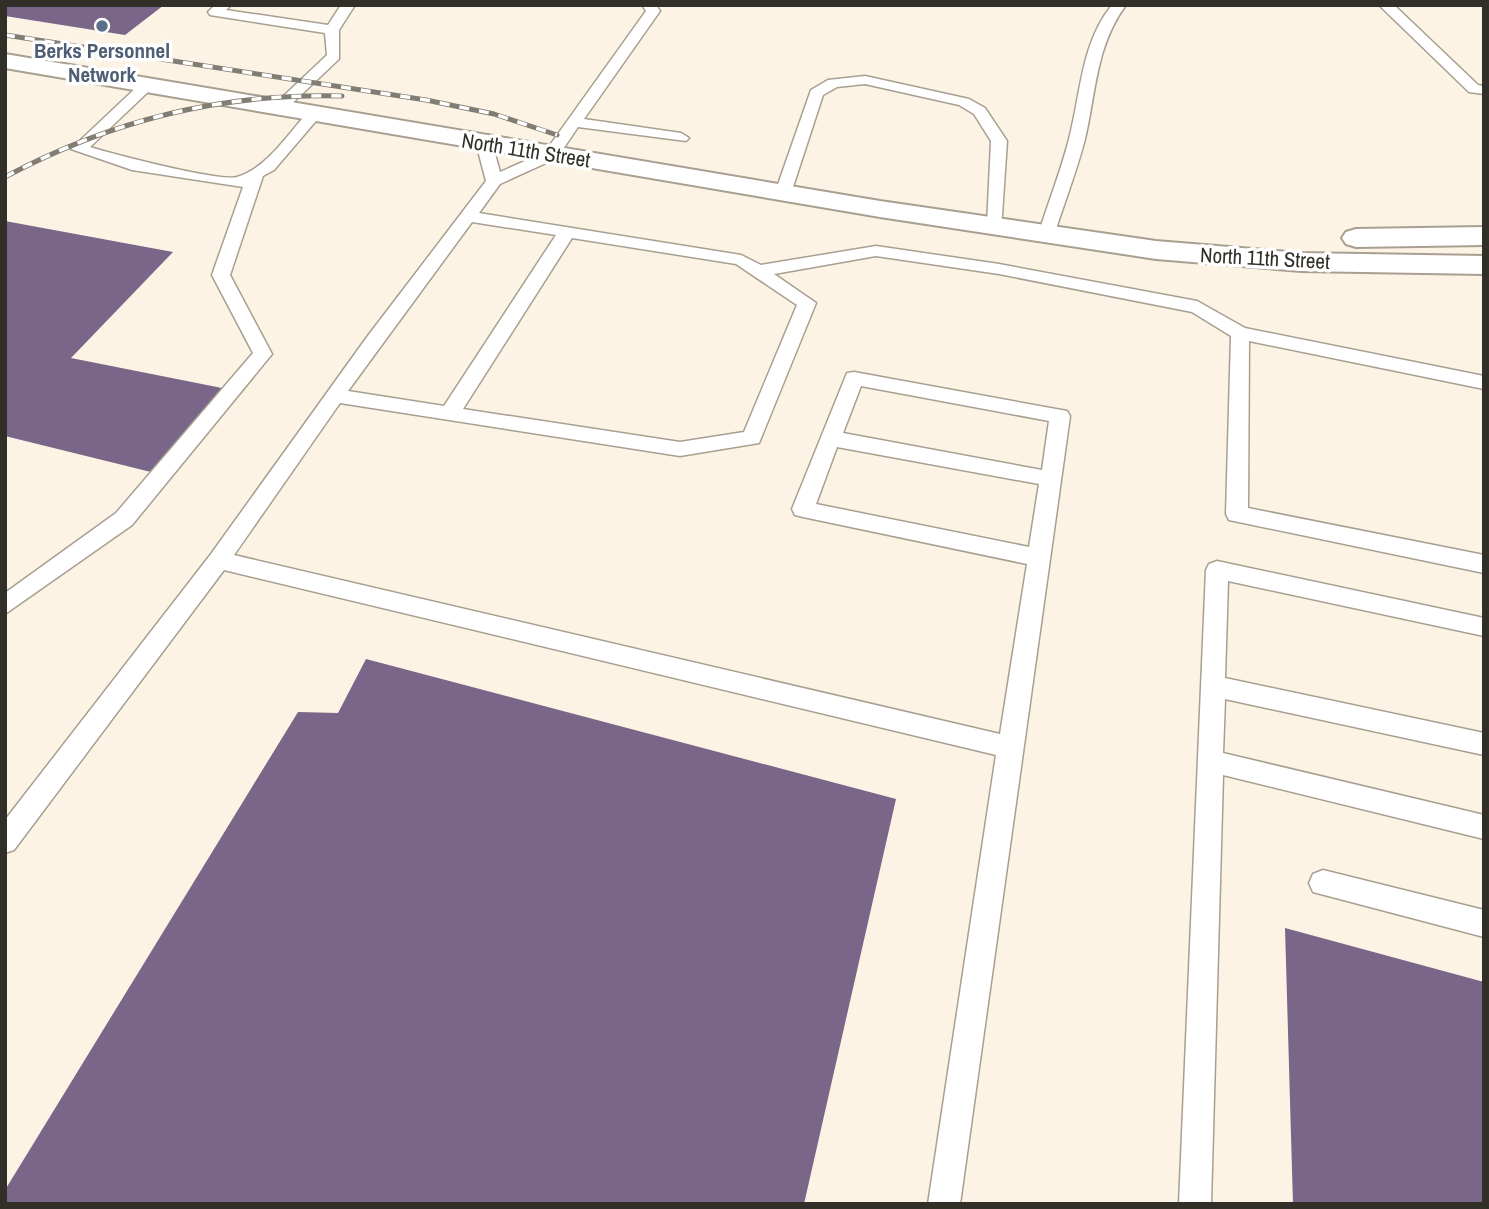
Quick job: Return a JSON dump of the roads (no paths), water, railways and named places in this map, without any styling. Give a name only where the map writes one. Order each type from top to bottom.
[{"type":"main road","name":"North 11th Street","points":[[5,61],[551,155],[1156,250],[1257,260],[1484,265]]},
{"type":"main road","name":"North 11th Street","points":[[1047,232],[1247,239],[1484,236]]},
{"type":"lane","points":[[224,5],[215,12],[332,30]]},
{"type":"lane","points":[[278,109],[334,56],[332,30],[348,5]]},
{"type":"lane","points":[[5,841],[219,560],[335,396],[494,181],[551,155],[653,11],[649,5]]},
{"type":"lane","points":[[1047,232],[1077,138],[1095,55],[1108,16],[1119,5]]},
{"type":"lane","points":[[1386,5],[1474,89],[1484,90]]},
{"type":"lane","points":[[783,193],[816,93],[833,83],[865,80],[964,102],[980,111],[999,141],[996,226]]},
{"type":"lane","points":[[145,87],[79,149],[132,165],[238,183],[268,167],[313,115]]},
{"type":"lane","points":[[575,122],[681,138]]},
{"type":"lane","points":[[484,143],[494,181]]},
{"type":"lane","points":[[5,605],[124,519],[263,354],[221,275],[256,173]]},
{"type":"lane","points":[[335,396],[680,449],[752,438],[807,303],[741,260],[468,216]]},
{"type":"lane","points":[[450,413],[567,232]]},
{"type":"lane","points":[[758,271],[876,251],[999,270],[1197,307],[1240,332],[1484,383]]},
{"type":"lane","points":[[1240,332],[1237,514],[1484,564]]},
{"type":"lane","points":[[944,1204],[1060,416],[855,378],[803,509],[1039,558]]},
{"type":"lane","points":[[831,438],[1051,479]]},
{"type":"lane","points":[[219,560],[1010,747]]},
{"type":"lane","points":[[1195,1204],[1217,570],[1484,627]]},
{"type":"lane","points":[[1213,686],[1484,744]]},
{"type":"lane","points":[[1210,761],[1484,827]]},
{"type":"lane","points":[[1324,883],[1484,924]]},
{"type":"railway","points":[[5,35],[426,100],[494,114],[557,135]]},
{"type":"railway","points":[[5,177],[86,140],[168,114],[253,99],[342,96]]},
{"type":"place","name":"Berks Personnel Network","points":[[102,26]]}]
